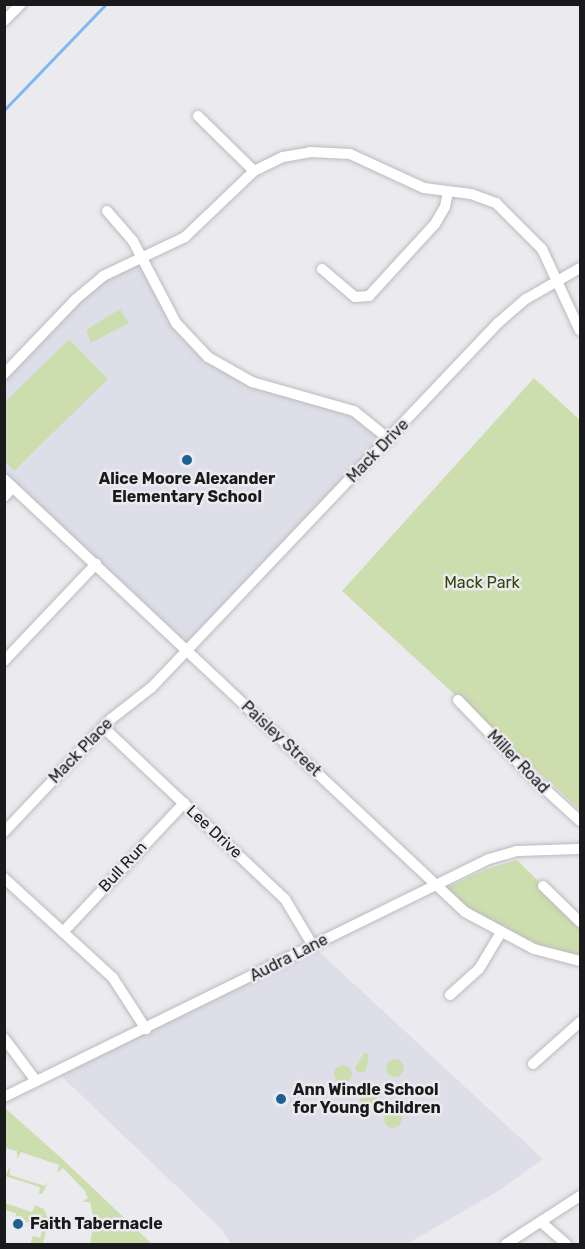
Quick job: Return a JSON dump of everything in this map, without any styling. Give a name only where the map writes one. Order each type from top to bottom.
[{"type":"street","points":[[4,21],[21,4]]},
{"type":"street","points":[[198,116],[254,171]]},
{"type":"street","points":[[4,374],[82,293],[111,271],[190,233],[254,171],[292,155],[331,151],[367,160],[424,188],[479,196],[500,206],[537,242],[557,279],[580,331]]},
{"type":"street","points":[[322,269],[355,297],[369,296],[435,224],[445,207],[448,192]]},
{"type":"street","points":[[107,211],[141,256],[176,323],[216,363],[252,382],[354,411],[390,440]]},
{"type":"street","name":"Mack Drive","points":[[186,649],[390,440],[508,314],[557,279],[580,268]]},
{"type":"street","points":[[4,497],[9,483]]},
{"type":"street","name":"Paisley Street","points":[[9,483],[465,912],[500,934],[534,949],[580,961]]},
{"type":"street","points":[[4,661],[96,564]]},
{"type":"street","name":"Mack Place","points":[[4,832],[103,727],[143,696],[186,649]]},
{"type":"street","name":"Miller Road","points":[[458,700],[534,779],[580,821]]},
{"type":"street","name":"Lee Drive","points":[[103,727],[285,899],[313,946]]},
{"type":"street","name":"Bull Run","points":[[63,932],[184,803]]},
{"type":"street","name":"Audra Lane","points":[[4,1097],[146,1029],[435,884],[509,853],[580,849]]},
{"type":"street","points":[[4,878],[118,983],[146,1029]]},
{"type":"street","points":[[543,886],[580,922]]},
{"type":"street","points":[[450,995],[478,969],[500,934]]},
{"type":"street","points":[[533,1064],[580,1022]]},
{"type":"street","points":[[4,1038],[36,1081]]},
{"type":"street","points":[[506,1245],[580,1196]]},
{"type":"street","points":[[541,1222],[566,1245]]},
{"type":"shaded area","name":"Alice Moore Alexander Elementary School","points":[[141,256],[176,323],[231,372],[348,408],[390,440],[186,649],[5,479],[4,374],[76,299]]},
{"type":"shaded area","name":"Ann Windle School for Young Children","points":[[313,946],[543,1159],[500,1190],[407,1244],[231,1244],[221,1229],[56,1071]]},
{"type":"green space","points":[[120,309],[129,323],[91,343],[86,330]]},
{"type":"green space","points":[[69,339],[108,379],[14,471],[5,461],[5,402]]},
{"type":"green space","name":"Mack Park","points":[[534,378],[580,420],[580,810],[342,591]]},
{"type":"green space","points":[[517,860],[580,922],[580,961],[500,934],[442,890],[487,869]]},
{"type":"green space","points":[[365,1052],[369,1055],[366,1071],[358,1073],[355,1067]]},
{"type":"green space","points":[[395,1059],[401,1062],[404,1068],[401,1074],[395,1077],[389,1074],[386,1068],[389,1062]]},
{"type":"green space","points":[[343,1065],[349,1068],[352,1074],[349,1080],[343,1083],[337,1080],[334,1074],[337,1068]]},
{"type":"green space","points":[[369,1093],[376,1096],[379,1103],[376,1110],[369,1113],[362,1110],[359,1103],[362,1096]]},
{"type":"green space","points":[[4,1107],[152,1244],[90,1244],[94,1221],[90,1202],[82,1202],[88,1198],[85,1191],[63,1168],[57,1173],[59,1165],[21,1152],[17,1159],[17,1151],[5,1148]]},
{"type":"green space","points":[[393,1110],[399,1113],[402,1119],[399,1125],[393,1128],[387,1125],[384,1119],[387,1113]]},
{"type":"green space","points":[[10,1167],[10,1175],[45,1186],[49,1180],[42,1194],[39,1194],[40,1187],[5,1176]]},
{"type":"green space","points":[[5,1203],[32,1212],[35,1205],[44,1209],[49,1221],[43,1243],[30,1244],[33,1236],[40,1238],[43,1227],[15,1219],[16,1213],[5,1210]]},
{"type":"waterway","points":[[4,110],[106,4]]},
{"type":"place","name":"Alice Moore Alexander Elementary School","points":[[187,460]]},
{"type":"place","name":"Ann Windle School for Young Children","points":[[281,1099]]},
{"type":"place","name":"Faith Tabernacle","points":[[18,1224]]}]
